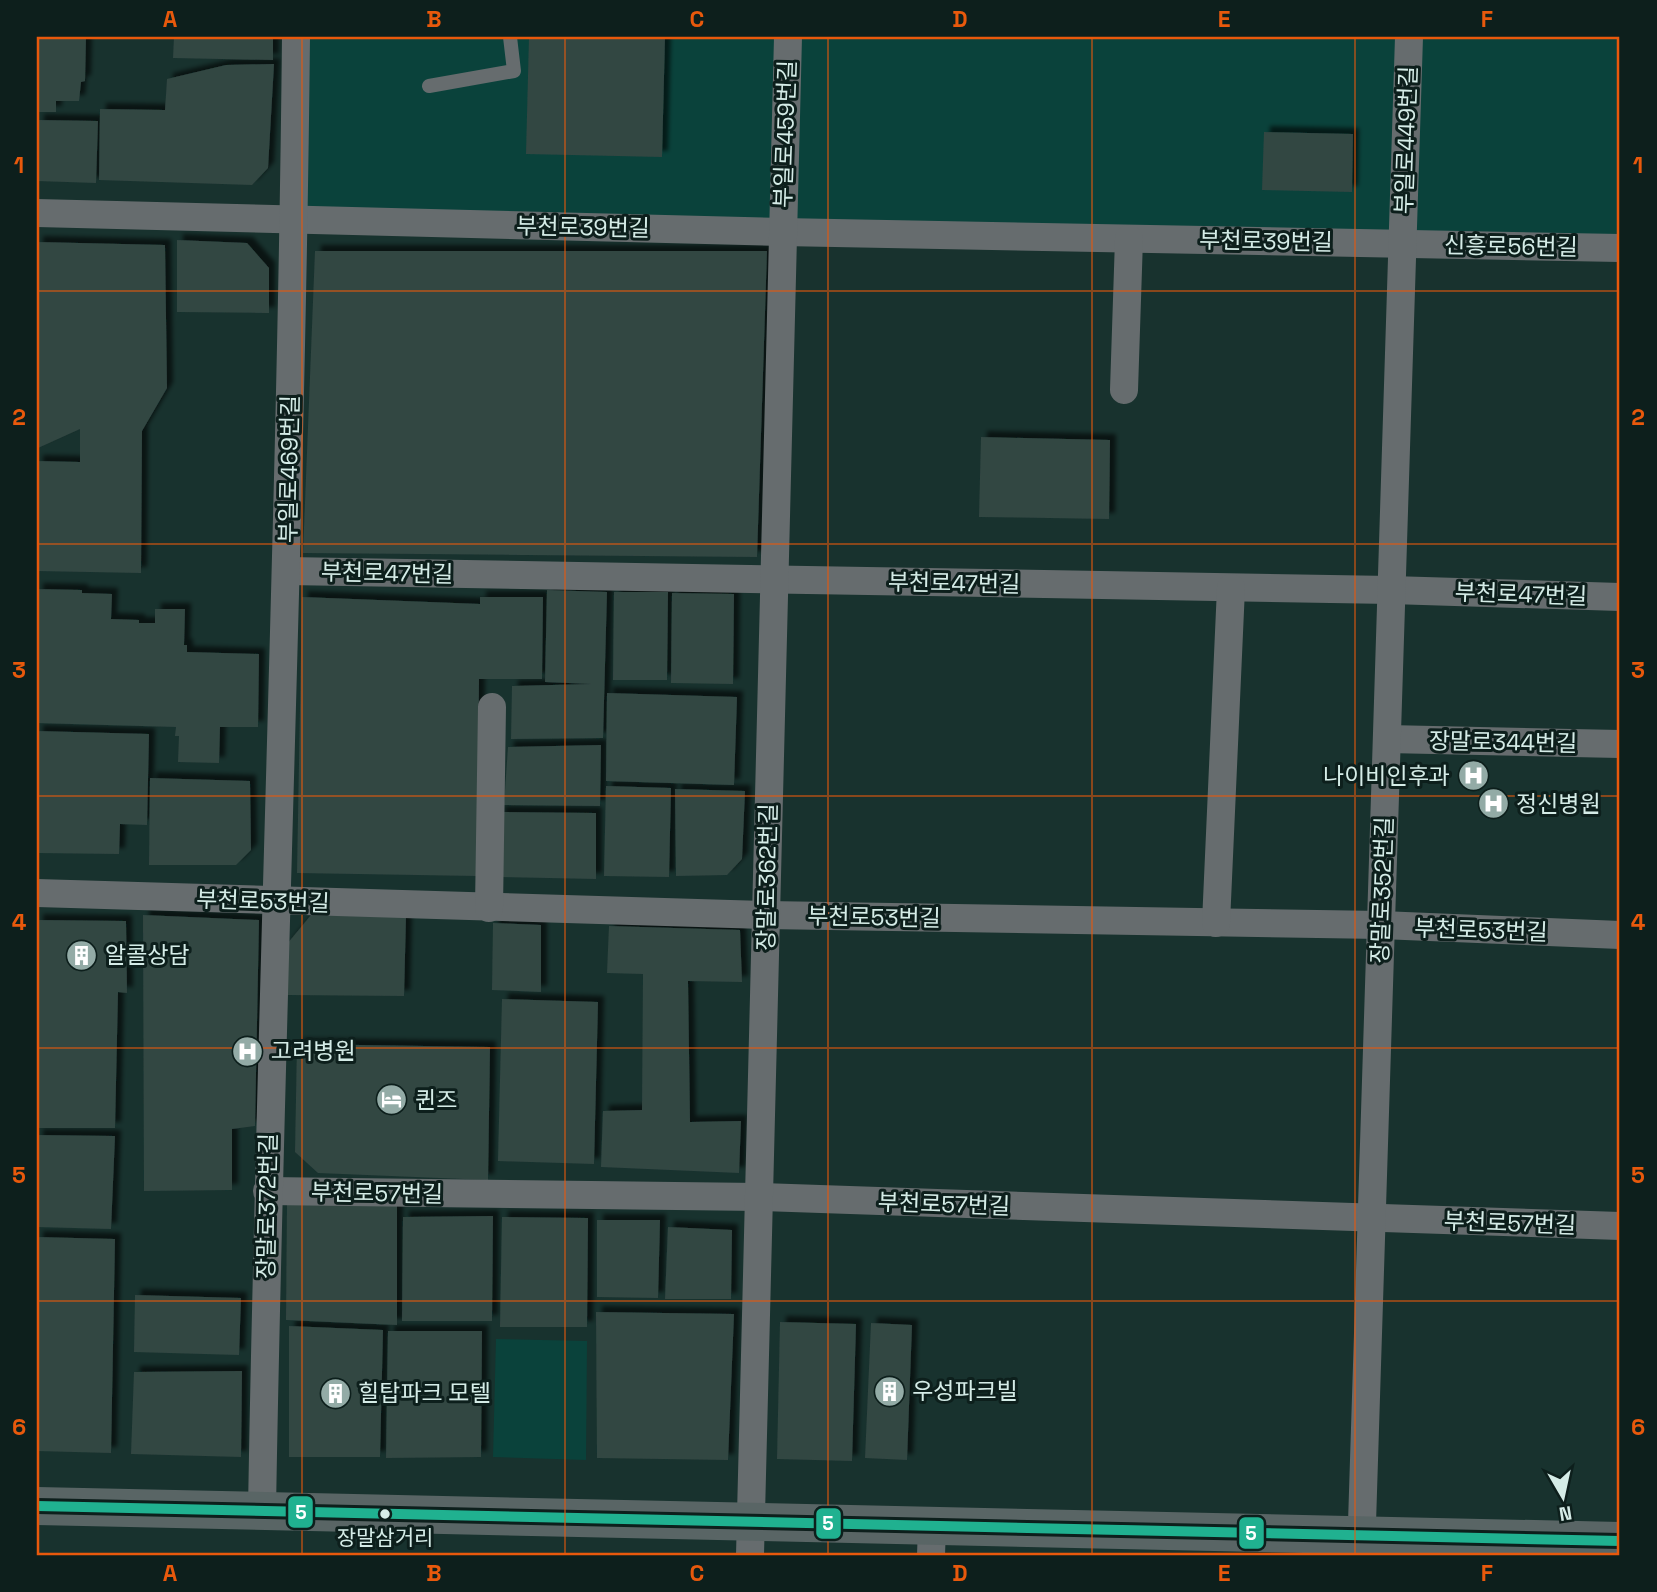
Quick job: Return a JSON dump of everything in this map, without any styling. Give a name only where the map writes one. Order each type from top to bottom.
[{"type":"street","name":"부일로469번길","points":[[275,902],[287,571],[296,37]]},
{"type":"street","name":"부일로459번길","points":[[782,232],[788,37]]},
{"type":"street","name":"부일로449번길","points":[[1403,244],[1409,37]]},
{"type":"street","name":"부천로39번길","points":[[37,213],[294,221],[1403,244]]},
{"type":"street","name":"장말로362번길","points":[[751,1539],[782,232]]},
{"type":"street","points":[[1124,390],[1129,239]]},
{"type":"street","name":"신흥로56번길","points":[[1403,244],[1620,248]]},
{"type":"street","name":"장말로352번길","points":[[1361,1545],[1403,244]]},
{"type":"street","name":"부천로47번길","points":[[287,571],[1391,590],[1620,597]]},
{"type":"street","points":[[1216,923],[1231,588]]},
{"type":"street","points":[[489,908],[492,707]]},
{"type":"street","name":"장말로344번길","points":[[1387,739],[1620,744]]},
{"type":"street","name":"부천로53번길","points":[[37,893],[766,915],[1381,925],[1620,935]]},
{"type":"street","name":"장말로372번길","points":[[262,1511],[275,902]]},
{"type":"street","name":"부천로57번길","points":[[267,1191],[759,1197],[1620,1226]]},
{"type":"street","points":[[37,1506],[262,1511],[751,1539],[1361,1545],[1620,1541]]},
{"type":"lane","points":[[429,86],[514,71],[510,37]]},
{"type":"shaded area","points":[[302,37],[1620,37],[1620,248],[300,216]]},
{"type":"shaded area","points":[[496,1339],[587,1341],[586,1460],[493,1457]]},
{"type":"building","points":[[37,37],[86,37],[85,81],[81,82],[79,101],[56,101],[56,112],[37,112]]},
{"type":"building","points":[[174,37],[273,37],[273,60],[173,58]]},
{"type":"building","points":[[529,37],[665,37],[662,157],[526,154]]},
{"type":"building","points":[[274,64],[268,168],[252,185],[99,180],[100,109],[165,110],[167,79],[226,65]]},
{"type":"building","points":[[38,120],[98,121],[96,183],[37,181]]},
{"type":"building","points":[[1264,132],[1353,134],[1352,192],[1262,190]]},
{"type":"building","points":[[177,240],[247,243],[269,268],[269,313],[177,312]]},
{"type":"building","points":[[37,242],[165,245],[167,388],[142,431],[141,573],[37,571],[37,461],[80,462],[80,429],[38,448],[37,446]]},
{"type":"building","points":[[315,251],[767,251],[757,557],[303,553]]},
{"type":"building","points":[[981,437],[1110,440],[1109,519],[979,517]]},
{"type":"building","points":[[37,589],[112,594],[111,619],[139,620],[139,623],[155,623],[155,609],[185,609],[184,645],[187,645],[187,652],[259,654],[258,727],[220,727],[219,763],[178,762],[179,736],[175,736],[176,727],[37,723]]},
{"type":"building","points":[[547,590],[607,592],[603,738],[511,739],[512,686],[591,684],[545,682]]},
{"type":"building","points":[[614,592],[668,592],[667,680],[613,680]]},
{"type":"building","points":[[672,593],[734,594],[733,684],[671,683]]},
{"type":"building","points":[[302,597],[480,604],[480,597],[543,597],[542,679],[479,679],[477,876],[297,873]]},
{"type":"building","points":[[607,693],[737,697],[734,785],[606,781]]},
{"type":"building","points":[[37,731],[149,734],[147,825],[120,824],[119,854],[37,853]]},
{"type":"building","points":[[601,745],[600,806],[504,805],[508,747]]},
{"type":"building","points":[[150,778],[250,781],[251,850],[236,865],[149,865]]},
{"type":"building","points":[[606,786],[671,788],[669,877],[604,876]]},
{"type":"building","points":[[675,789],[745,791],[742,859],[727,875],[676,876]]},
{"type":"building","points":[[499,812],[596,813],[596,879],[500,877]]},
{"type":"building","points":[[143,915],[259,920],[255,1126],[232,1129],[232,1190],[144,1191]]},
{"type":"building","points":[[311,915],[406,916],[404,996],[287,995],[287,944]]},
{"type":"building","points":[[37,920],[126,921],[127,993],[118,992],[115,1128],[37,1128]]},
{"type":"building","points":[[493,923],[541,925],[541,992],[492,990]]},
{"type":"building","points":[[609,926],[740,930],[742,982],[688,981],[690,1122],[741,1121],[739,1173],[601,1167],[603,1111],[642,1110],[643,974],[607,973]]},
{"type":"building","points":[[502,999],[598,1002],[594,1164],[498,1161]]},
{"type":"building","name":"퀸즈","points":[[297,1044],[490,1047],[488,1180],[318,1173],[295,1152]]},
{"type":"building","points":[[37,1135],[115,1136],[111,1229],[37,1227]]},
{"type":"building","points":[[287,1205],[397,1205],[397,1325],[286,1320]]},
{"type":"building","points":[[493,1216],[492,1321],[402,1321],[403,1217]]},
{"type":"building","points":[[502,1217],[588,1218],[587,1327],[500,1327]]},
{"type":"building","points":[[597,1220],[660,1220],[658,1298],[597,1297]]},
{"type":"building","points":[[668,1227],[732,1230],[731,1299],[665,1299]]},
{"type":"building","points":[[37,1237],[115,1239],[111,1453],[37,1451]]},
{"type":"building","points":[[135,1295],[241,1298],[239,1355],[134,1352]]},
{"type":"building","points":[[596,1312],[734,1314],[728,1460],[597,1458]]},
{"type":"building","points":[[780,1322],[856,1324],[852,1461],[777,1459]]},
{"type":"building","name":"우성파크빌","points":[[871,1323],[912,1325],[907,1460],[865,1458]]},
{"type":"building","name":"힐탑파크 모텔","points":[[289,1326],[383,1330],[380,1457],[289,1457]]},
{"type":"building","points":[[388,1331],[482,1331],[481,1457],[386,1458]]},
{"type":"building","points":[[242,1371],[241,1457],[131,1454],[134,1372]]},
{"type":"transit line","name":"5","points":[[37,1506],[1620,1541]]},
{"type":"place","name":"나이비인후과","points":[[1473,776]]},
{"type":"place","name":"정신병원","points":[[1493,804]]},
{"type":"place","name":"알콜상담","points":[[82,955]]},
{"type":"place","name":"고려병원","points":[[248,1051]]},
{"type":"place","name":"퀸즈","points":[[392,1100]]},
{"type":"place","name":"우성파크빌","points":[[889,1391]]},
{"type":"place","name":"힐탑파크 모텔","points":[[335,1393]]},
{"type":"place","name":"장말삼거리","points":[[385,1514]]}]
